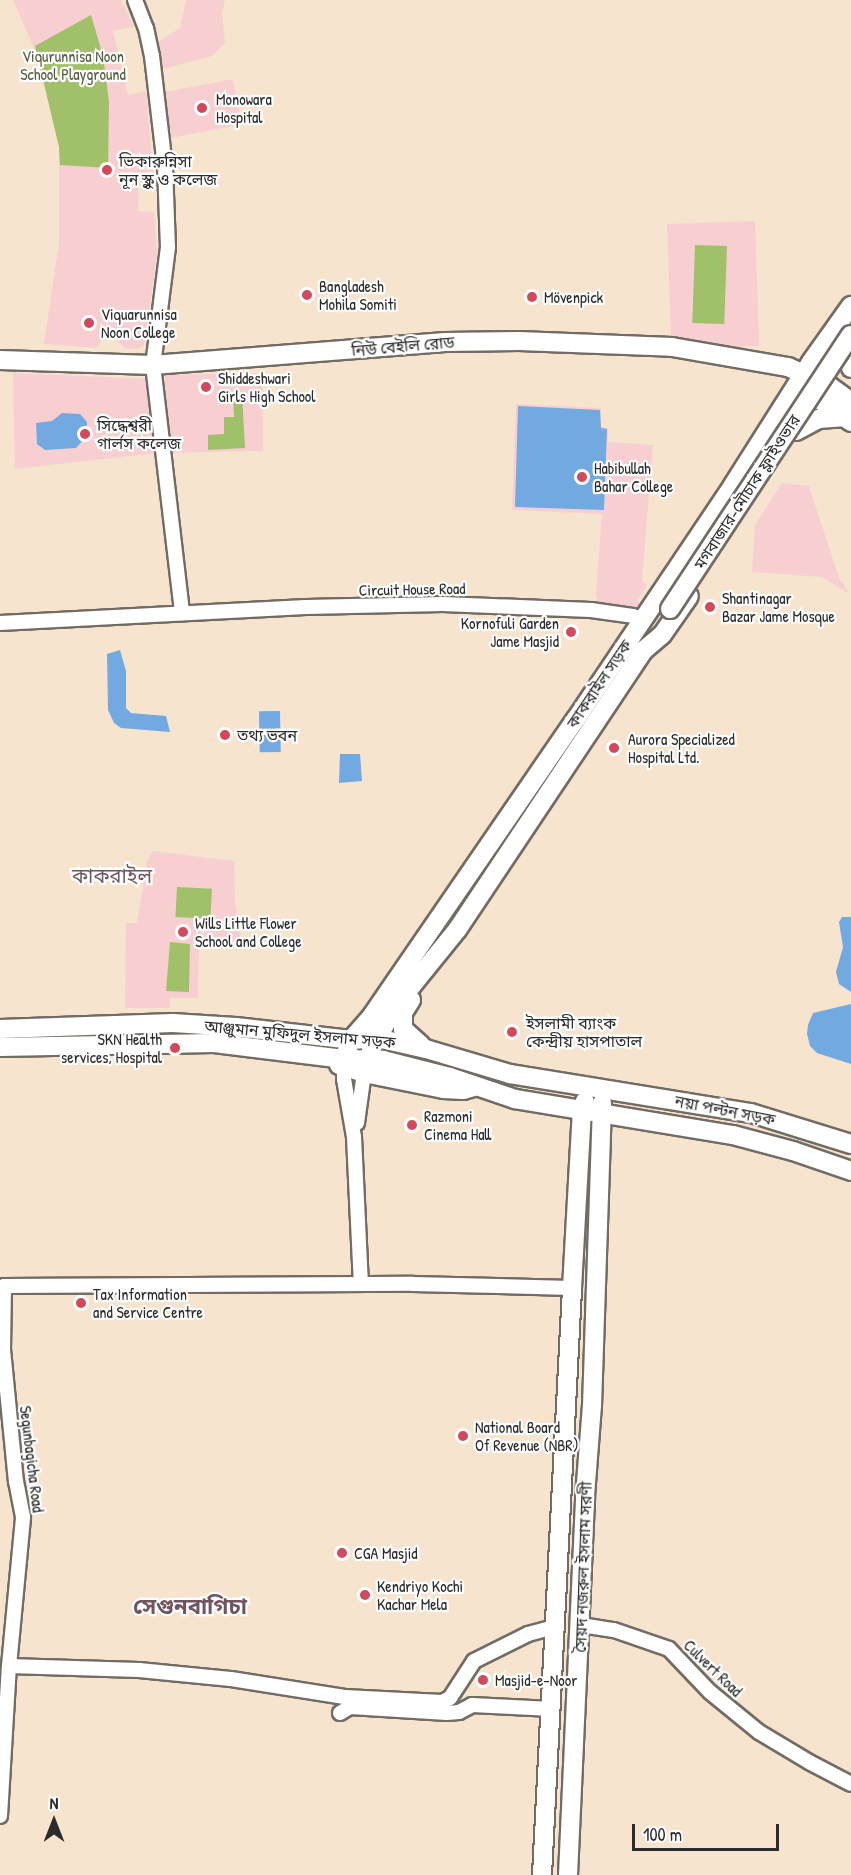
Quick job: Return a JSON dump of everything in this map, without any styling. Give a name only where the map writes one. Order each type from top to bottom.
[{"type":"main road","name":"কাকরাইল সড়ক","points":[[343,1063],[351,1040],[371,1017],[576,719],[851,306]]},
{"type":"main road","points":[[724,354],[732,352],[784,359],[805,352],[830,335]]},
{"type":"main road","name":"মগবাজার-মৌচাক ফ্লাইওভার","points":[[644,650],[851,335]]},
{"type":"main road","name":"নিউ বেইলি রোড","points":[[0,360],[153,365],[445,342],[519,341],[672,347],[724,354],[801,378]]},
{"type":"main road","name":"কাকরাইল সড়ক","points":[[365,1066],[376,1038],[397,1004],[457,930],[644,650],[662,635],[676,615],[851,349]]},
{"type":"main road","points":[[801,378],[823,392],[849,414]]},
{"type":"main road","points":[[796,431],[819,419],[849,414]]},
{"type":"main road","points":[[576,719],[592,730]]},
{"type":"main road","points":[[426,969],[422,983],[401,1020],[407,1035],[426,1049]]},
{"type":"main road","points":[[277,1031],[302,1025],[348,1025],[370,1004],[386,993]]},
{"type":"main road","name":"আঞ্জুমান মুফিদুল ইসলাম সড়ক","points":[[0,1029],[141,1022],[209,1024],[351,1040],[376,1038],[426,1049],[500,1071],[587,1087]]},
{"type":"main road","name":"আঞ্জুমান মুফিদুল ইসলাম সড়ক","points":[[0,1047],[194,1042],[240,1045],[325,1057],[343,1063],[365,1066],[428,1070],[474,1087],[579,1115]]},
{"type":"main road","points":[[572,1288],[579,1115],[587,1087]]},
{"type":"main road","points":[[587,1087],[606,1119]]},
{"type":"main road","name":"নয়া পল্টন সড়ক","points":[[587,1087],[751,1113],[851,1144]]},
{"type":"main road","points":[[606,1119],[614,1091]]},
{"type":"main road","name":"নয়া পল্টন সড়ক","points":[[579,1115],[697,1128],[765,1143],[851,1171]]},
{"type":"main road","name":"সৈয়দ নজরুল ইসলাম সরণী","points":[[568,1875],[606,1119]]},
{"type":"main road","points":[[603,1149],[610,1134],[624,1128],[666,1129],[681,1134],[697,1128]]},
{"type":"main road","name":"সৈয়দ নজরুল ইসলাম সরণী","points":[[542,1875],[572,1288]]},
{"type":"main road","points":[[556,1626],[581,1625]]},
{"type":"main road","points":[[552,1709],[576,1710]]},
{"type":"street","points":[[135,0],[146,28],[154,66],[169,219],[153,365],[182,613]]},
{"type":"street","name":"Circuit House Road","points":[[0,622],[443,604],[591,610],[633,616],[642,620]]},
{"type":"street","points":[[343,1063],[354,1137],[360,1284],[572,1288]]},
{"type":"street","points":[[354,1137],[365,1066]]},
{"type":"street","name":"Segunbagicha Road","points":[[0,1816],[4,1684],[9,1666],[23,1517],[15,1482],[3,1350],[4,1286],[360,1284]]},
{"type":"street","name":"Culvert Road","points":[[581,1625],[614,1630],[669,1649],[718,1698],[759,1732],[851,1784]]},
{"type":"street","points":[[345,1705],[442,1702],[450,1698],[474,1662],[528,1634],[556,1626]]},
{"type":"street","points":[[9,1666],[151,1671],[231,1679],[345,1705],[447,1713],[459,1712],[472,1706],[552,1709]]},
{"type":"shaded area","name":"ভিকারুন্নিসা নূন স্কুল ও কলেজ","points":[[13,0],[121,0],[134,27],[113,31],[128,95],[146,91],[154,178],[139,178],[138,211],[154,212],[157,252],[146,337],[143,346],[136,349],[125,348],[115,338],[104,338],[96,348],[44,344],[59,243],[59,147],[40,62]]},
{"type":"shaded area","points":[[186,0],[225,0],[222,13],[225,43],[212,56],[164,69],[155,44],[180,28]]},
{"type":"shaded area","name":"Monowara Hospital","points":[[233,79],[242,124],[172,138],[163,93]]},
{"type":"shaded area","points":[[755,221],[759,346],[671,349],[667,224]]},
{"type":"shaded area","name":"সিদ্ধেশ্বরী গার্লস কলেজ","points":[[13,373],[155,379],[157,453],[15,469]]},
{"type":"shaded area","name":"সিদ্ধেশ্বরী গার্লস কলেজ","points":[[262,373],[263,451],[166,453],[165,375]]},
{"type":"shaded area","name":"Habibullah Bahar College","points":[[516,404],[601,408],[601,427],[608,428],[608,442],[653,445],[642,581],[647,585],[637,601],[641,604],[628,612],[598,603],[596,594],[602,514],[512,510]]},
{"type":"shaded area","points":[[782,483],[809,486],[839,578],[850,594],[822,577],[752,572],[755,525]]},
{"type":"shaded area","name":"Wills Little Flower School and College","points":[[153,851],[234,861],[235,901],[241,942],[199,941],[198,998],[170,998],[170,1008],[125,1008],[126,923],[137,923],[147,861]]},
{"type":"green space","name":"Viqurunnisa Noon School Playground","points":[[91,15],[103,56],[109,102],[108,168],[60,165],[59,147],[35,46]]},
{"type":"green space","points":[[695,245],[727,246],[724,324],[692,323]]},
{"type":"green space","points":[[242,394],[245,448],[208,450],[208,435],[224,434],[224,417],[234,417],[233,395]]},
{"type":"green space","points":[[177,887],[212,889],[210,919],[175,917]]},
{"type":"green space","points":[[170,942],[190,944],[189,992],[166,991]]},
{"type":"water","points":[[518,406],[600,410],[601,428],[607,429],[604,510],[515,507]]},
{"type":"water","points":[[62,413],[80,414],[87,422],[86,437],[76,448],[45,450],[37,444],[36,423],[52,421]]},
{"type":"water","points":[[120,650],[126,671],[126,708],[131,713],[166,716],[170,732],[121,728],[114,723],[108,710],[107,654]]},
{"type":"water","points":[[259,711],[280,711],[281,752],[260,752]]},
{"type":"water","points":[[340,754],[360,754],[362,781],[339,783]]},
{"type":"water","points":[[842,917],[851,917],[851,992],[839,984],[836,972],[843,947],[839,922]]},
{"type":"water","points":[[851,1004],[851,1064],[817,1053],[810,1046],[807,1034],[813,1013]]},
{"type":"place","name":"Monowara Hospital","points":[[202,108]]},
{"type":"place","name":"ভিকারুন্নিসা নূন স্কুল ও কলেজ","points":[[107,170]]},
{"type":"place","name":"Bangladesh Mohila Somiti","points":[[307,295]]},
{"type":"place","name":"Mövenpick","points":[[532,297]]},
{"type":"place","name":"Viquarunnisa Noon College","points":[[89,323]]},
{"type":"place","name":"Shiddeshwari Girls High School","points":[[206,387]]},
{"type":"place","name":"সিদ্ধেশ্বরী গার্লস কলেজ","points":[[85,434]]},
{"type":"place","name":"Habibullah Bahar College","points":[[582,477]]},
{"type":"place","name":"Shantinagar Bazar Jame Mosque","points":[[710,607]]},
{"type":"place","name":"Kornofuli Garden Jame Masjid","points":[[571,632]]},
{"type":"place","name":"তথ্য ভবন","points":[[225,735]]},
{"type":"place","name":"Aurora Specialized Hospital Ltd.","points":[[614,748]]},
{"type":"place","name":"Wills Little Flower School and College","points":[[183,932]]},
{"type":"place","name":"ইসলামী ব্যাংক কেন্দ্রীয় হাসপাতাল","points":[[512,1032]]},
{"type":"place","name":"SKN Health services, Hospital","points":[[175,1048]]},
{"type":"place","name":"Razmoni Cinema Hall","points":[[412,1125]]},
{"type":"place","name":"Tax Information and Service Centre","points":[[81,1303]]},
{"type":"place","name":"National Board Of Revenue (NBR)","points":[[463,1436]]},
{"type":"place","name":"CGA Masjid","points":[[342,1553]]},
{"type":"place","name":"Kendriyo Kochi Kachar Mela","points":[[365,1595]]},
{"type":"place","name":"Masjid-e-Noor","points":[[483,1680]]},
{"type":"district","name":"কাকরাইল","points":[[112,875]]},
{"type":"district","name":"সেগুনবাগিচা","points":[[190,1607]]}]
